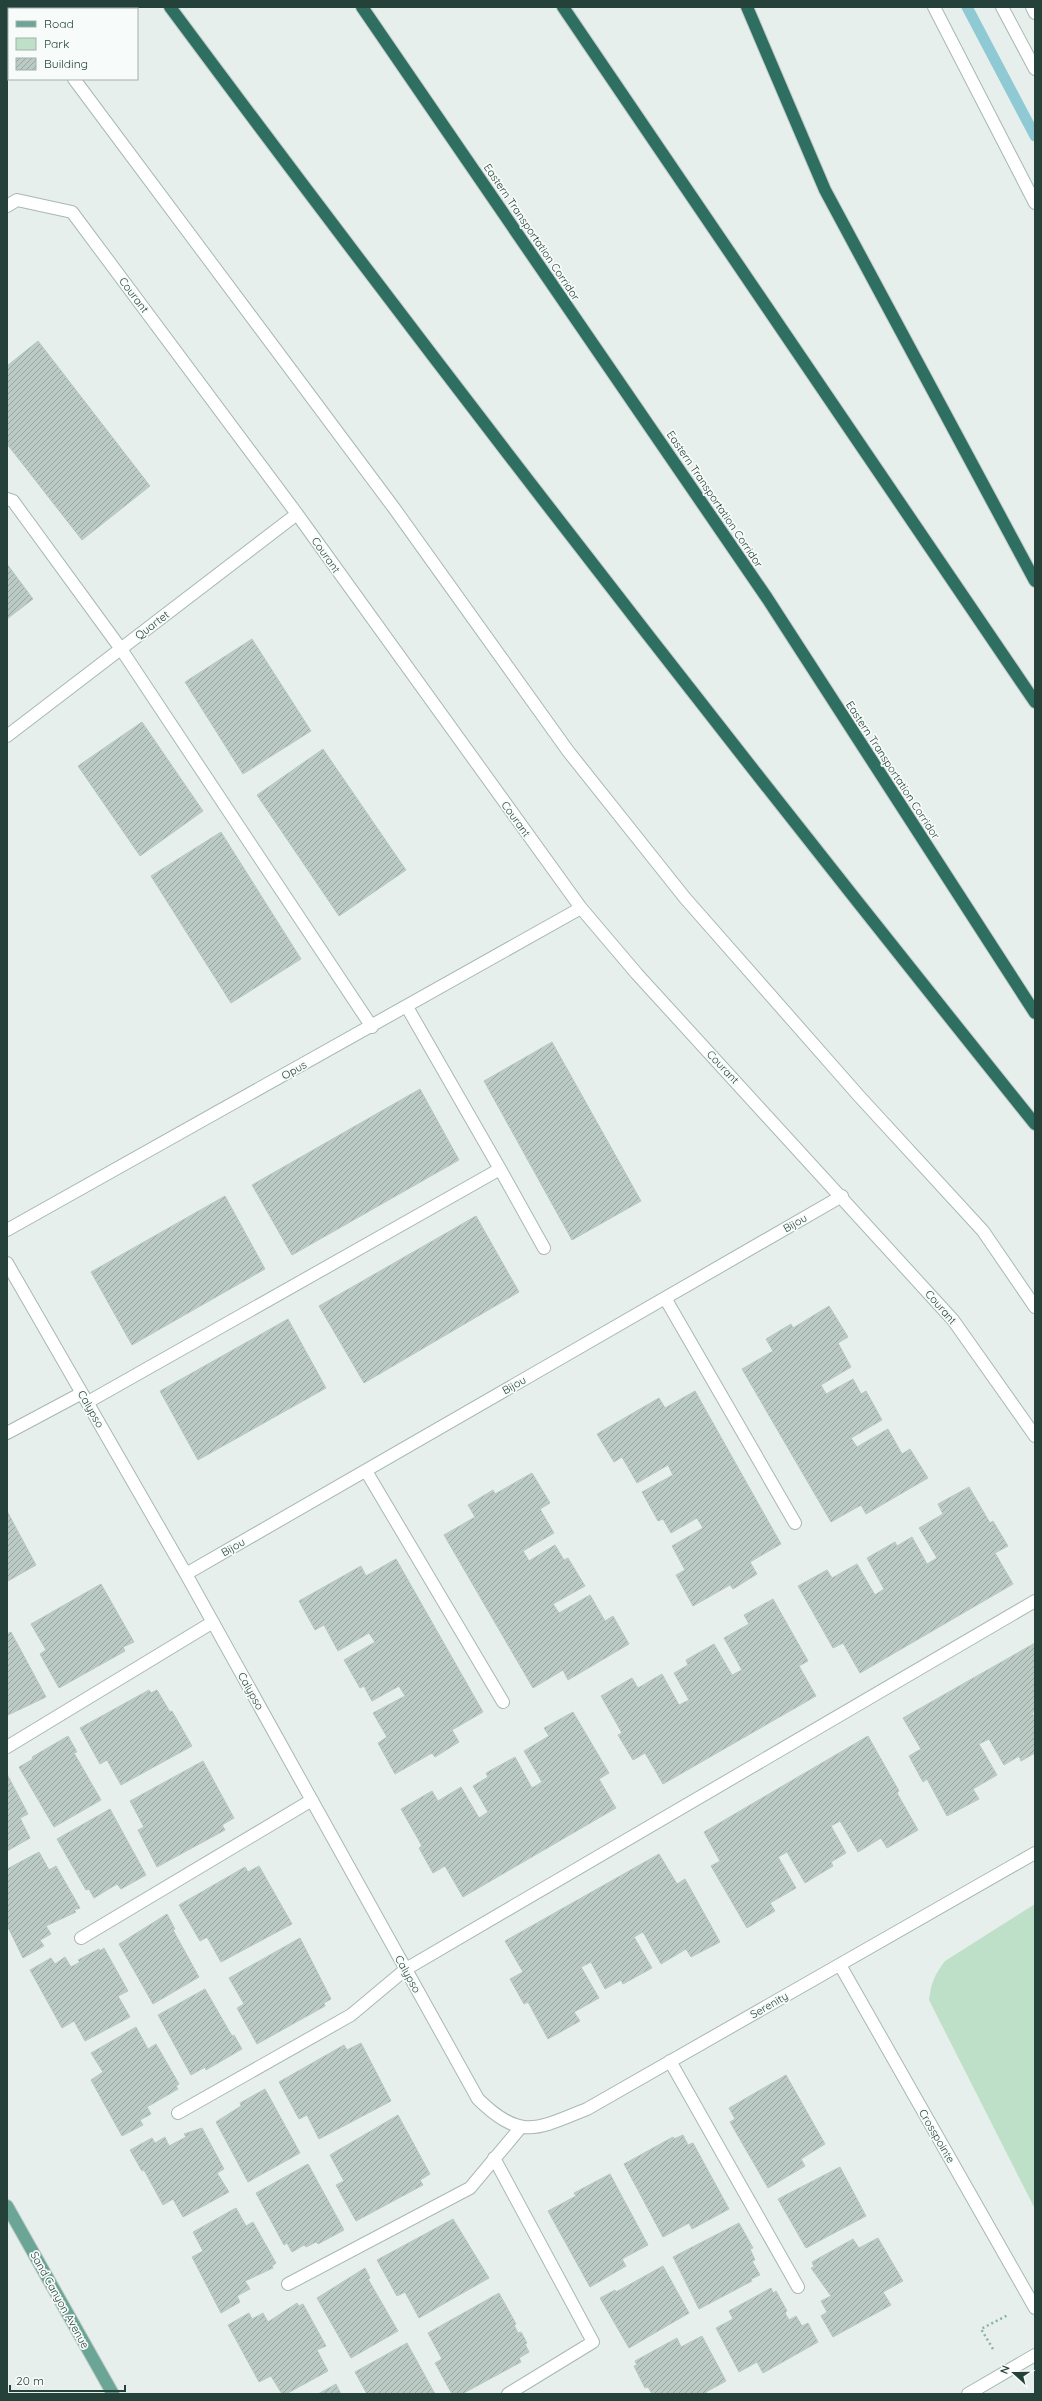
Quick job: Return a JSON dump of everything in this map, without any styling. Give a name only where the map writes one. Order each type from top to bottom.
[{"type":"highway","points":[[170,7],[352,252],[440,366],[842,884],[1035,1124]]},
{"type":"highway","name":"Eastern Transportation Corridor","points":[[362,7],[767,598],[1035,1013]]},
{"type":"highway","points":[[563,7],[1035,702]]},
{"type":"highway","points":[[747,7],[825,190],[1035,581]]},
{"type":"main road","name":"Sand Canyon Avenue","points":[[7,2206],[113,2394]]},
{"type":"street","points":[[934,7],[1035,203]]},
{"type":"street","points":[[1002,7],[1035,69]]},
{"type":"street","points":[[1032,7],[1035,13]]},
{"type":"street","points":[[75,80],[394,508],[568,751],[686,898],[859,1096],[983,1231],[1035,1307]]},
{"type":"street","name":"Courant","points":[[12,203],[72,212],[297,514],[581,908],[637,974],[842,1196],[953,1320],[1035,1436]]},
{"type":"street","points":[[7,499],[13,501],[121,649],[372,1027]]},
{"type":"street","name":"Quartet","points":[[7,736],[297,514]]},
{"type":"street","name":"Opus","points":[[7,1230],[372,1027],[581,908]]},
{"type":"street","points":[[407,1007],[544,1248]]},
{"type":"street","points":[[7,1433],[85,1398],[500,1169]]},
{"type":"street","name":"Bijou","points":[[186,1574],[842,1196]]},
{"type":"street","name":"Calypso","points":[[7,1263],[186,1574],[478,2099],[497,2117]]},
{"type":"street","points":[[665,1298],[795,1523]]},
{"type":"street","points":[[366,1471],[503,1702]]},
{"type":"street","points":[[178,2113],[351,2015],[406,1969],[1035,1601]]},
{"type":"street","points":[[7,1747],[213,1622]]},
{"type":"street","points":[[81,1938],[312,1800]]},
{"type":"street","name":"Serenity","points":[[497,2117],[520,2127],[542,2127],[587,2109],[1035,1853]]},
{"type":"street","name":"Crosspointe","points":[[840,1965],[1035,2308]]},
{"type":"street","points":[[670,2061],[798,2287]]},
{"type":"street","points":[[288,2284],[470,2188],[520,2127]]},
{"type":"street","points":[[494,2158],[593,2342],[508,2394]]},
{"type":"street","points":[[968,2394],[1035,2354]]},
{"type":"green space","points":[[1035,1904],[1035,2209],[929,2000],[934,1979],[945,1961]]},
{"type":"building","points":[[38,341],[150,486],[82,540],[7,444],[7,366]]},
{"type":"building","points":[[7,564],[33,599],[7,619]]},
{"type":"building","points":[[252,639],[311,731],[243,774],[185,682]]},
{"type":"building","points":[[142,722],[203,811],[140,856],[78,766]]},
{"type":"building","points":[[323,749],[406,870],[339,916],[257,795]]},
{"type":"building","points":[[221,832],[301,959],[231,1003],[151,876]]},
{"type":"building","points":[[552,1042],[641,1201],[572,1240],[484,1081]]},
{"type":"building","points":[[420,1089],[459,1160],[292,1255],[252,1185]]},
{"type":"building","points":[[225,1196],[265,1269],[132,1345],[91,1272]]},
{"type":"building","points":[[476,1216],[519,1292],[364,1383],[319,1306]]},
{"type":"building","points":[[829,1306],[848,1337],[838,1343],[851,1367],[821,1385],[826,1394],[853,1379],[861,1394],[866,1391],[882,1420],[851,1438],[857,1447],[888,1429],[902,1454],[910,1449],[928,1478],[866,1514],[861,1505],[831,1522],[742,1369],[773,1351],[766,1339],[791,1324],[793,1328]]},
{"type":"building","points":[[288,1319],[326,1388],[198,1460],[160,1391]]},
{"type":"building","points":[[695,1391],[781,1544],[750,1562],[757,1574],[733,1589],[730,1585],[693,1606],[676,1575],[685,1570],[672,1546],[703,1528],[697,1518],[671,1533],[663,1519],[658,1521],[642,1492],[673,1475],[668,1465],[637,1483],[622,1457],[614,1462],[597,1434],[659,1398],[665,1408]]},
{"type":"building","points":[[532,1473],[550,1503],[540,1509],[554,1533],[523,1551],[529,1561],[555,1545],[564,1560],[568,1558],[585,1586],[553,1604],[559,1613],[590,1595],[605,1621],[613,1616],[629,1644],[568,1680],[563,1670],[533,1688],[444,1535],[475,1517],[468,1505],[493,1490],[495,1494]]},
{"type":"building","points":[[969,1487],[990,1523],[993,1521],[1008,1546],[995,1553],[1013,1584],[860,1673],[843,1643],[833,1648],[798,1586],[827,1570],[832,1578],[857,1564],[875,1595],[884,1589],[867,1558],[895,1542],[897,1546],[912,1537],[927,1564],[937,1558],[919,1528],[943,1514],[938,1504]]},
{"type":"building","points":[[7,1511],[36,1565],[8,1581],[7,1580]]},
{"type":"building","points":[[396,1559],[483,1712],[452,1730],[459,1742],[435,1757],[432,1753],[395,1774],[378,1743],[387,1737],[373,1713],[405,1696],[399,1686],[372,1701],[364,1686],[360,1688],[344,1660],[375,1642],[369,1633],[338,1651],[324,1625],[315,1630],[299,1601],[361,1566],[366,1576]]},
{"type":"building","points":[[101,1584],[134,1642],[123,1647],[125,1651],[59,1688],[40,1654],[46,1650],[31,1624]]},
{"type":"building","points":[[773,1599],[808,1661],[799,1666],[816,1696],[663,1784],[645,1753],[633,1760],[618,1735],[622,1733],[601,1696],[632,1678],[638,1688],[662,1674],[679,1705],[689,1700],[674,1673],[688,1665],[686,1660],[714,1644],[732,1675],[742,1670],[724,1638],[749,1624],[744,1615]]},
{"type":"building","points":[[11,1632],[46,1697],[8,1715],[7,1634]]},
{"type":"building","points":[[1035,1643],[1035,1711],[1032,1713],[1035,1718],[1035,1753],[1021,1761],[1019,1756],[1004,1765],[989,1739],[979,1744],[997,1775],[973,1789],[979,1799],[947,1816],[927,1779],[923,1782],[909,1756],[921,1749],[903,1718]]},
{"type":"building","points":[[149,1690],[151,1693],[157,1690],[170,1712],[172,1711],[192,1746],[121,1785],[107,1760],[100,1764],[80,1728]]},
{"type":"building","points":[[573,1712],[609,1773],[599,1779],[616,1808],[463,1897],[445,1866],[433,1873],[419,1848],[422,1846],[401,1809],[432,1791],[438,1801],[461,1787],[479,1818],[488,1812],[473,1786],[488,1777],[486,1773],[515,1757],[532,1788],[542,1782],[524,1751],[549,1736],[544,1728]]},
{"type":"building","points":[[68,1736],[77,1752],[74,1753],[101,1800],[54,1827],[19,1767],[33,1759],[32,1757]]},
{"type":"building","points":[[868,1736],[899,1791],[897,1793],[918,1830],[887,1848],[881,1838],[858,1852],[840,1821],[831,1826],[846,1853],[831,1862],[833,1866],[805,1883],[787,1852],[778,1857],[796,1888],[770,1903],[775,1911],[747,1928],[711,1866],[720,1861],[704,1832]]},
{"type":"building","points":[[203,1761],[234,1818],[222,1825],[225,1830],[157,1867],[138,1830],[144,1827],[130,1801]]},
{"type":"building","points":[[7,1774],[28,1814],[20,1818],[30,1838],[7,1851]]},
{"type":"building","points":[[110,1809],[146,1875],[121,1889],[117,1884],[94,1898],[89,1889],[86,1890],[57,1839]]},
{"type":"building","points":[[39,1852],[49,1870],[56,1866],[80,1908],[74,1910],[76,1912],[46,1926],[51,1934],[40,1940],[44,1946],[23,1958],[7,1925],[7,1869]]},
{"type":"building","points":[[659,1854],[677,1884],[685,1879],[720,1942],[691,1957],[686,1949],[661,1964],[643,1932],[634,1937],[652,1968],[623,1984],[621,1980],[605,1989],[591,1962],[581,1967],[599,1998],[574,2012],[580,2021],[548,2039],[528,2002],[524,2004],[510,1979],[523,1972],[505,1941]]},
{"type":"building","points":[[259,1866],[292,1924],[221,1962],[207,1937],[200,1941],[179,1905],[245,1867],[248,1872]]},
{"type":"building","points":[[167,1914],[175,1929],[173,1930],[199,1977],[153,2004],[119,1944]]},
{"type":"building","points":[[300,1938],[331,1999],[324,2003],[325,2006],[257,2044],[237,2008],[244,2004],[229,1978]]},
{"type":"building","points":[[104,1948],[128,1991],[118,1996],[130,2017],[85,2041],[74,2021],[62,2028],[30,1970],[51,1958],[55,1964],[65,1957],[71,1967],[80,1962],[78,1960]]},
{"type":"building","points":[[205,1989],[232,2036],[234,2035],[242,2049],[206,2070],[205,2067],[191,2075],[158,2015]]},
{"type":"building","points":[[136,2027],[148,2049],[156,2044],[179,2084],[176,2086],[178,2089],[147,2107],[151,2114],[140,2120],[143,2125],[122,2136],[91,2080],[103,2072],[91,2053]]},
{"type":"building","points":[[361,2043],[391,2101],[319,2139],[307,2115],[299,2119],[279,2082],[344,2045],[347,2050]]},
{"type":"building","points":[[786,2075],[825,2144],[801,2159],[805,2166],[768,2188],[730,2122],[735,2119],[729,2108]]},
{"type":"building","points":[[265,2089],[300,2153],[248,2182],[216,2122],[241,2106],[240,2103]]},
{"type":"building","points":[[398,2115],[430,2174],[420,2180],[423,2185],[356,2221],[336,2185],[344,2181],[330,2155]]},
{"type":"building","points":[[202,2128],[224,2169],[217,2173],[229,2192],[183,2217],[173,2199],[163,2205],[144,2170],[142,2171],[130,2150],[152,2138],[155,2143],[165,2137],[169,2146],[186,2137],[184,2134]]},
{"type":"building","points":[[683,2135],[688,2145],[693,2143],[729,2209],[692,2229],[689,2223],[663,2237],[624,2164],[673,2137],[674,2139]]},
{"type":"building","points":[[308,2164],[344,2230],[318,2244],[316,2242],[306,2247],[304,2245],[292,2252],[287,2243],[284,2245],[256,2193]]},
{"type":"building","points":[[840,2167],[866,2216],[806,2248],[778,2199]]},
{"type":"building","points":[[610,2174],[648,2245],[622,2259],[626,2266],[590,2287],[548,2211],[576,2196],[574,2193]]},
{"type":"building","points":[[236,2208],[246,2226],[253,2222],[276,2263],[272,2266],[273,2268],[245,2281],[250,2289],[237,2296],[240,2302],[221,2313],[192,2257],[203,2251],[193,2232]]},
{"type":"building","points":[[453,2219],[489,2278],[419,2318],[405,2292],[397,2296],[377,2260]]},
{"type":"building","points":[[739,2223],[753,2248],[750,2249],[755,2260],[752,2261],[760,2275],[751,2279],[752,2281],[699,2309],[673,2257]]},
{"type":"building","points":[[878,2238],[903,2281],[883,2292],[891,2305],[833,2337],[821,2316],[827,2312],[821,2301],[831,2296],[811,2268],[814,2267],[812,2262],[853,2239],[859,2248]]},
{"type":"building","points":[[663,2266],[689,2313],[629,2348],[600,2298],[615,2290],[616,2292]]},
{"type":"building","points":[[365,2268],[370,2278],[368,2279],[398,2331],[351,2358],[317,2298]]},
{"type":"building","points":[[771,2288],[773,2293],[776,2291],[787,2311],[785,2313],[789,2320],[796,2316],[802,2326],[808,2323],[818,2342],[763,2373],[757,2362],[739,2372],[716,2328],[733,2319],[729,2311]]},
{"type":"building","points":[[499,2293],[516,2324],[514,2325],[518,2333],[521,2332],[527,2343],[525,2344],[529,2352],[519,2358],[521,2362],[462,2394],[452,2394],[435,2363],[442,2359],[428,2333]]},
{"type":"building","points":[[297,2303],[299,2306],[303,2304],[326,2346],[317,2350],[328,2371],[286,2394],[282,2394],[271,2376],[259,2382],[228,2325],[249,2313],[252,2319],[263,2313],[268,2322]]},
{"type":"building","points":[[702,2336],[726,2381],[706,2392],[707,2394],[652,2394],[648,2387],[645,2388],[634,2366],[637,2365],[635,2361],[677,2338],[681,2347]]},
{"type":"building","points":[[407,2343],[435,2394],[367,2394],[355,2372]]},
{"type":"building","points":[[336,2384],[341,2394],[318,2394]]},
{"type":"waterway","points":[[967,7],[1035,136]]}]
